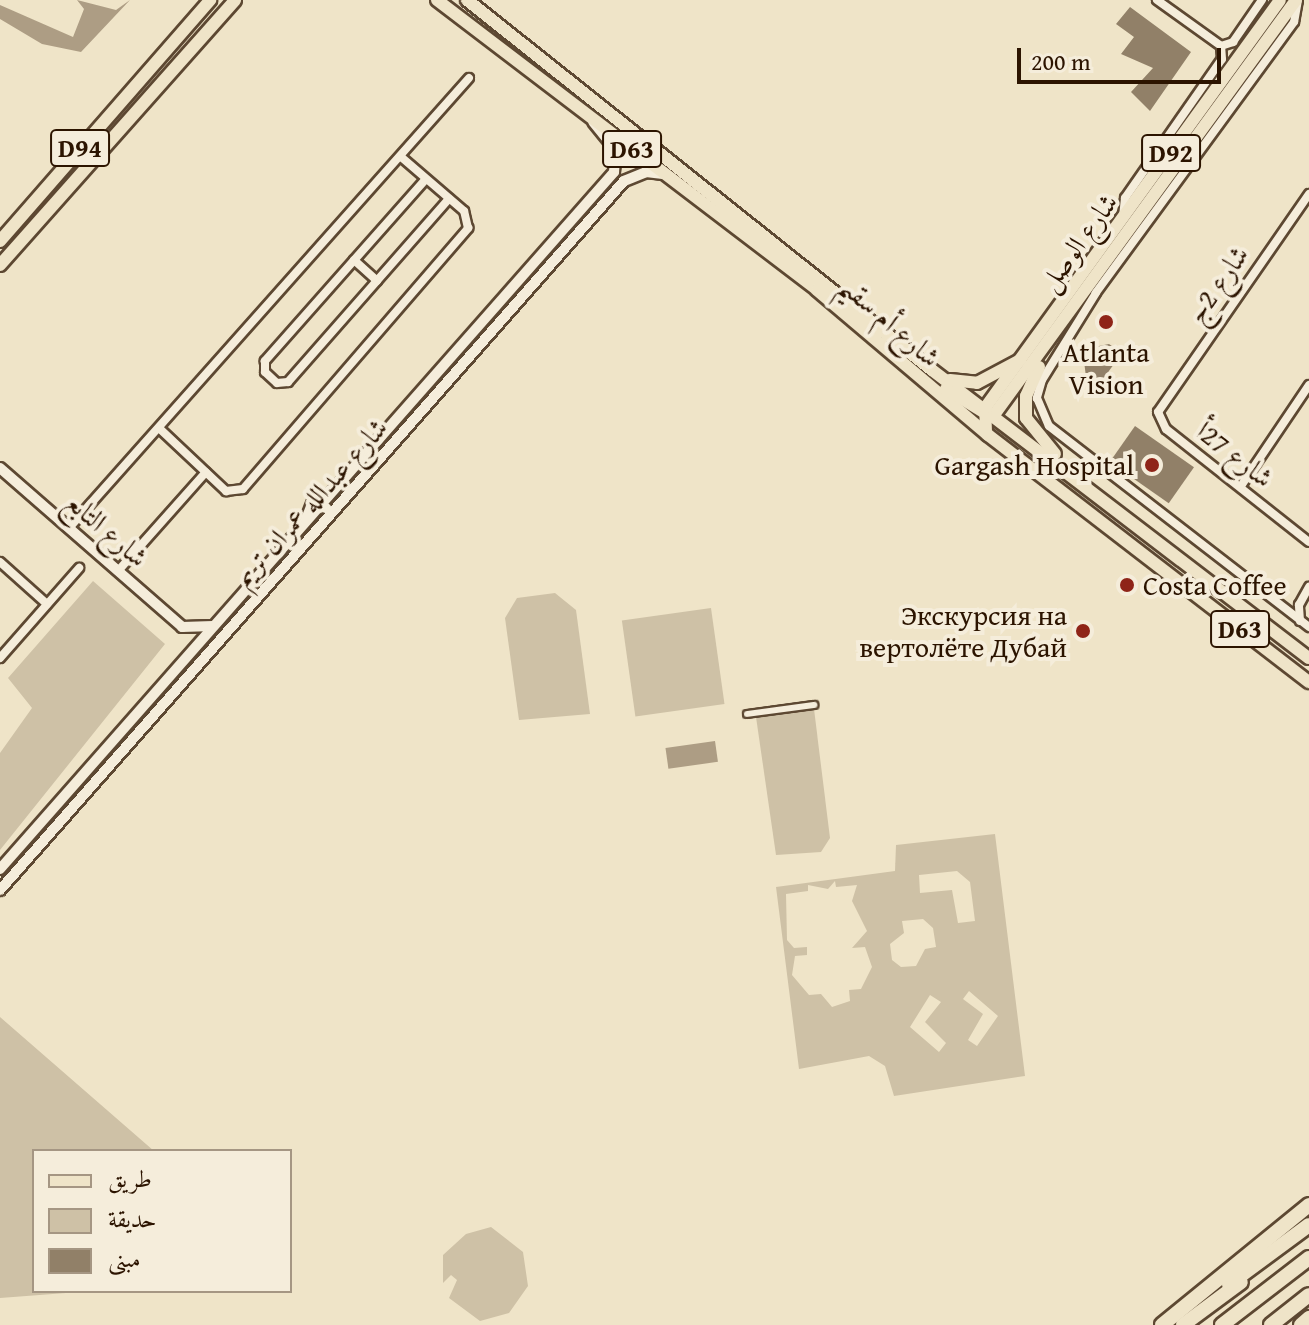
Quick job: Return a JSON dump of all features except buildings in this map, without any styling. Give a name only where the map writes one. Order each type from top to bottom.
[{"type":"highway","points":[[1173,1325],[1288,1233],[1309,1205]]},
{"type":"highway","points":[[1183,1325],[1309,1212]]},
{"type":"highway","points":[[1162,1325],[1288,1233],[1309,1223]]},
{"type":"highway","points":[[1222,1325],[1309,1258]]},
{"type":"highway","points":[[1271,1325],[1309,1295]]},
{"type":"main road","name":"D94","points":[[0,241],[210,0]]},
{"type":"main road","name":"D94","points":[[0,265],[234,0]]},
{"type":"main road","name":"شارع أم سقيم","points":[[437,0],[668,175],[894,355],[988,435],[1309,682]]},
{"type":"main road","name":"شارع أم سقيم","points":[[467,0],[982,410],[1309,658]]},
{"type":"main road","name":"شارع الوصل","points":[[982,410],[1280,0]]},
{"type":"main road","name":"شارع الوصل","points":[[982,410],[1057,330],[1297,0]]},
{"type":"main road","points":[[1216,67],[1219,86]]},
{"type":"main road","points":[[71,159],[102,150]]},
{"type":"main road","points":[[1154,194],[1172,188]]},
{"type":"main road","points":[[1057,330],[1028,388],[1025,412],[1031,430],[1068,473]]},
{"type":"main road","points":[[894,355],[914,362],[982,410],[988,435],[999,429],[1079,482]]},
{"type":"main road","points":[[932,370],[972,384],[1020,360]]},
{"type":"street","points":[[1159,0],[1221,46]]},
{"type":"street","points":[[1221,46],[1233,42],[1262,0]]},
{"type":"street","points":[[1297,0],[1294,22],[1172,188],[1042,380],[1039,410],[1049,426],[1309,627]]},
{"type":"street","points":[[1123,219],[1125,198],[1216,67],[1221,46]]},
{"type":"street","points":[[71,530],[469,78]]},
{"type":"street","name":"شارع عبدالله عمران تريم","points":[[0,869],[614,172],[616,150],[592,120]]},
{"type":"street","points":[[158,431],[235,493],[247,484],[465,234],[468,216],[398,158]]},
{"type":"street","name":"شارع عبدالله عمران تريم","points":[[0,890],[624,181],[646,172],[668,175]]},
{"type":"street","points":[[423,178],[265,361],[263,369],[277,383],[286,384],[449,199]]},
{"type":"street","name":"شارع 2ج","points":[[1162,400],[1309,194]]},
{"type":"street","points":[[354,260],[377,281]]},
{"type":"street","points":[[1238,484],[1309,385]]},
{"type":"street","name":"شارع 27أ","points":[[1162,400],[1163,426],[1306,538]]},
{"type":"street","name":"شارع التابع","points":[[0,468],[182,627]]},
{"type":"street","points":[[118,571],[206,472]]},
{"type":"street","points":[[271,583],[323,515],[323,503]]},
{"type":"street","points":[[0,562],[47,604]]},
{"type":"street","points":[[0,658],[79,568]]},
{"type":"street","points":[[1280,605],[1301,597],[1309,587]]},
{"type":"street","points":[[1300,621],[1301,597]]},
{"type":"street","points":[[184,660],[187,640],[182,627],[215,625]]},
{"type":"street","points":[[747,714],[814,705]]},
{"type":"green space","points":[[93,581],[165,644],[0,850],[0,753],[32,708],[8,678]]},
{"type":"green space","points":[[555,593],[576,610],[590,714],[519,720],[505,618],[517,598]]},
{"type":"green space","points":[[711,608],[724,704],[635,717],[622,621]]},
{"type":"green space","points":[[814,709],[830,838],[821,852],[776,855],[756,717]]},
{"type":"green space","points":[[995,834],[1025,1076],[894,1096],[885,1066],[869,1056],[799,1069],[776,887],[895,871],[896,845]],"holes":[[[957,871],[970,882],[975,921],[958,923],[952,890],[920,893],[919,875]],[[835,881],[836,887],[857,885],[852,901],[867,931],[852,948],[865,947],[872,967],[861,989],[849,990],[850,1001],[832,1007],[821,994],[809,995],[792,975],[795,956],[807,955],[807,947],[794,948],[787,940],[786,894],[808,891],[808,885],[828,889]],[[923,919],[933,928],[936,947],[925,949],[916,966],[901,967],[892,960],[890,944],[904,933],[902,921]],[[969,991],[998,1016],[977,1046],[968,1040],[983,1014],[963,999]],[[930,995],[941,1002],[925,1022],[946,1043],[939,1052],[910,1027]]]},
{"type":"green space","points":[[0,1017],[152,1149],[32,1149],[32,1293],[66,1293],[0,1298]]},
{"type":"green space","points":[[491,1227],[523,1252],[528,1286],[509,1313],[480,1321],[449,1298],[457,1280],[451,1275],[443,1283],[443,1255],[466,1234]]},
{"type":"shaded area","points":[[77,0],[116,10],[130,0],[81,52],[42,44],[0,19],[0,5],[73,37],[84,9]]},
{"type":"shaded area","points":[[715,741],[718,762],[668,769],[665,748]]},
{"type":"place","name":"Atlanta Vision","points":[[1106,322]]},
{"type":"place","name":"Gargash Hospital","points":[[1152,465]]},
{"type":"place","name":"Costa Coffee","points":[[1127,585]]},
{"type":"place","name":"Экскурсия на вертолёте Дубай","points":[[1083,631]]}]
